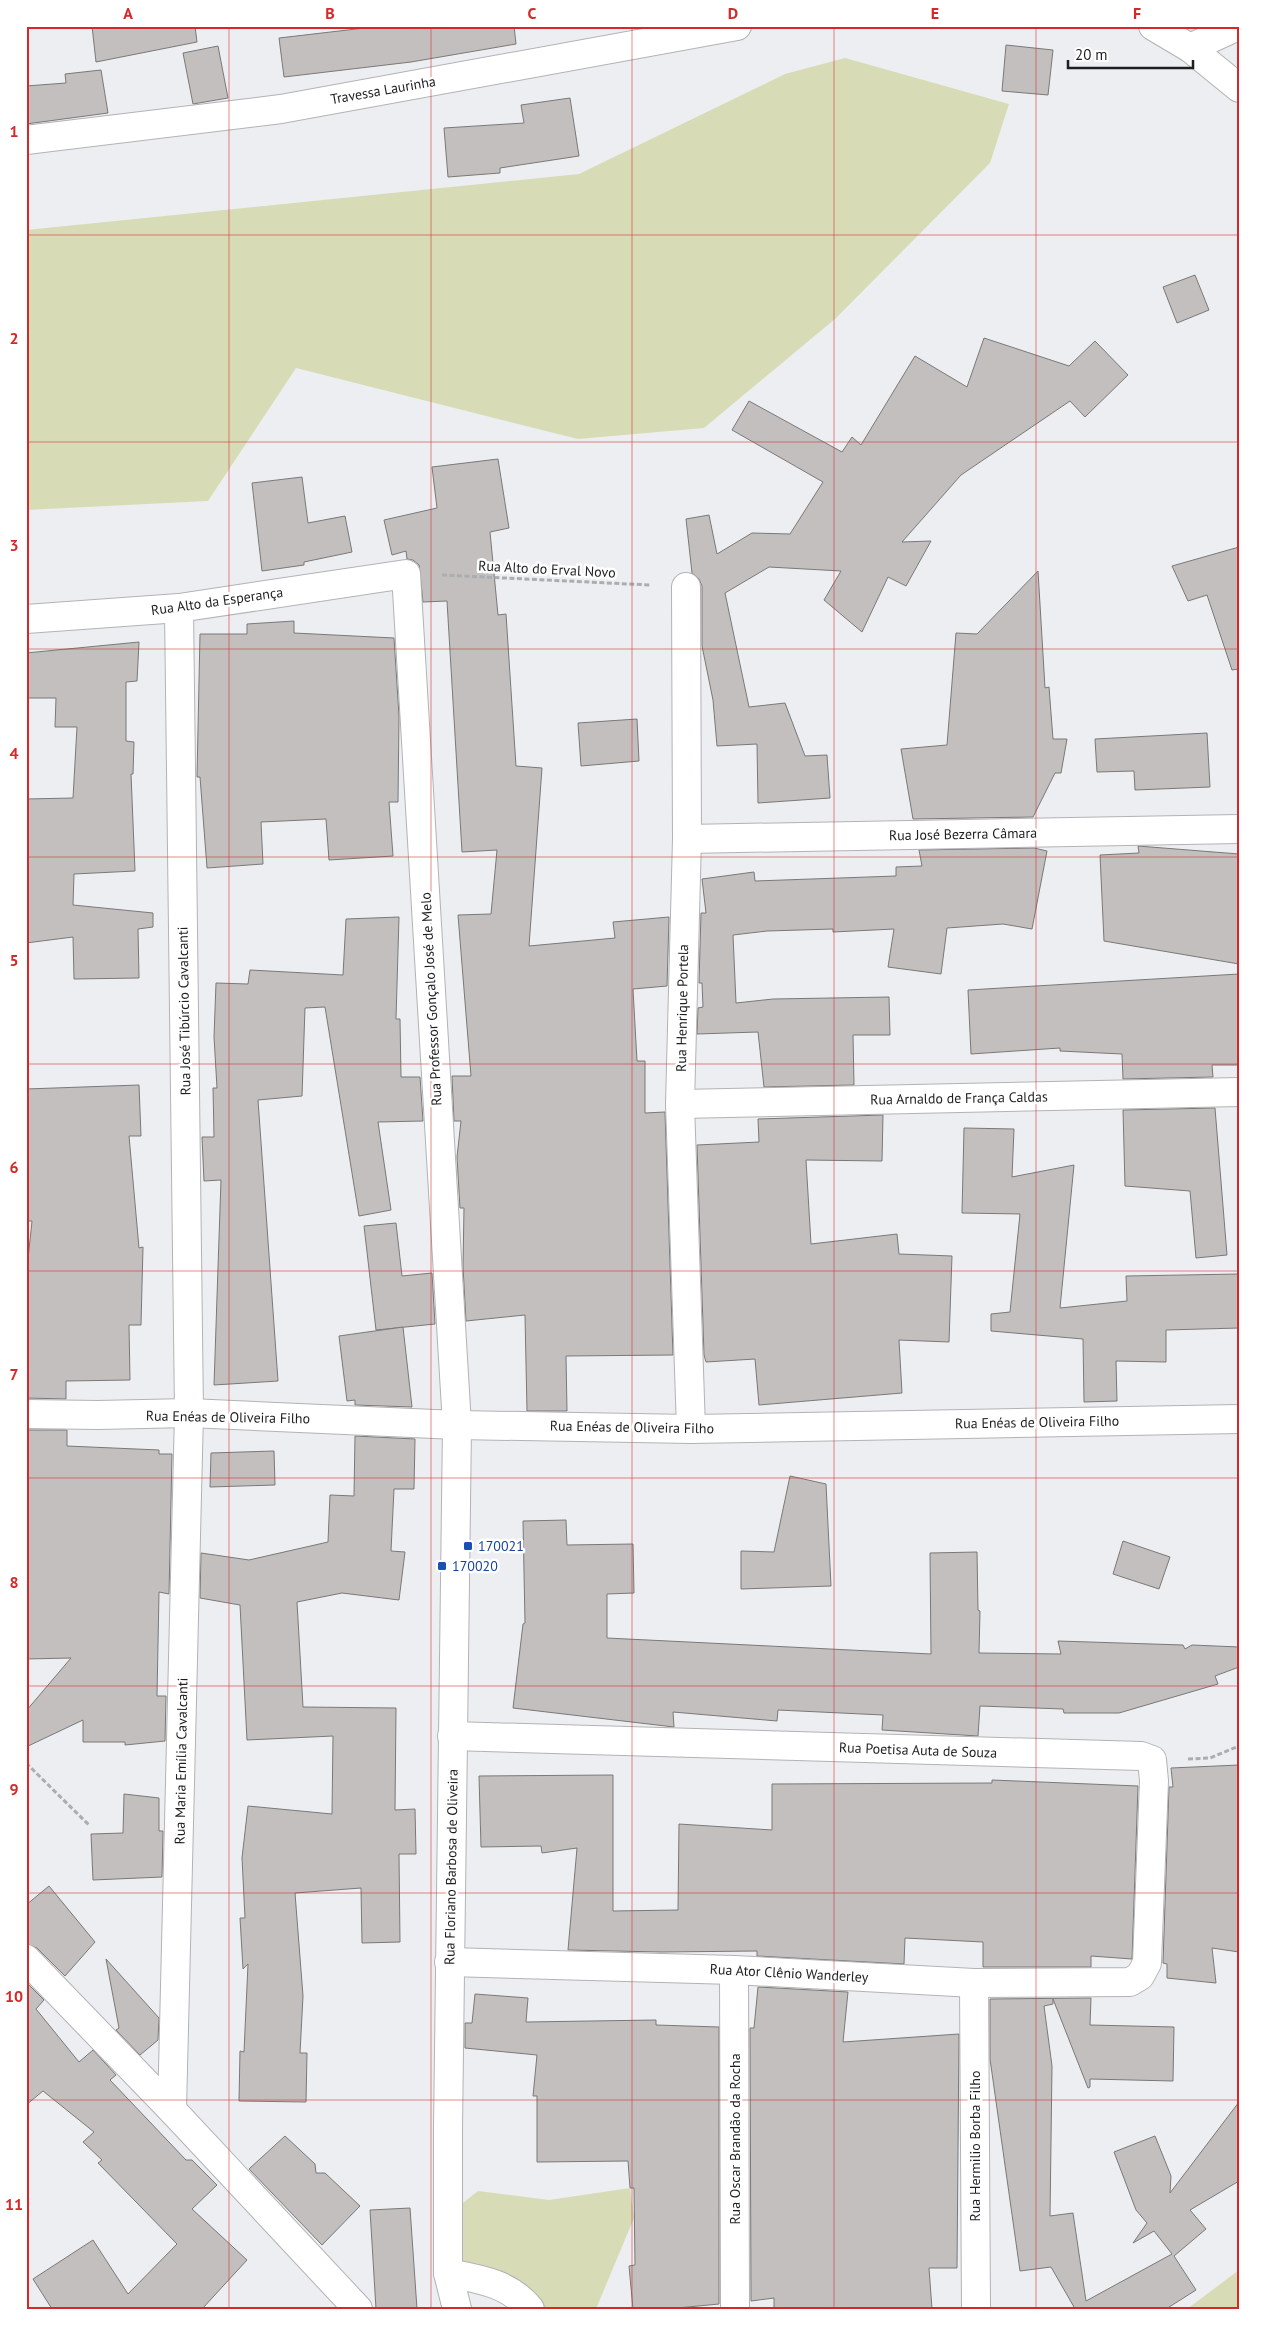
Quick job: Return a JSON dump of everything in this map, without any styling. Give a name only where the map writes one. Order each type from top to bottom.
[{"type":"street","name":"Travessa Laurinha","points":[[26,140],[281,109],[737,26]]},
{"type":"street","points":[[1153,26],[1190,48],[1239,88]]},
{"type":"street","points":[[1190,48],[1238,26]]},
{"type":"street","name":"Rua Alto da Esperança","points":[[26,619],[178,608],[406,574]]},
{"type":"street","name":"Rua Professor Gonçalo José de Melo","points":[[406,574],[456,1425]]},
{"type":"street","name":"Rua Henrique Portela","points":[[686,587],[686,839],[680,1104],[691,1429]]},
{"type":"street","name":"Rua José Tibúrcio Cavalcanti","points":[[178,608],[189,1413]]},
{"type":"street","name":"Rua José Bezerra Câmara","points":[[686,839],[1239,829]]},
{"type":"street","name":"Rua Arnaldo de França Caldas","points":[[680,1104],[1239,1092]]},
{"type":"street","name":"Rua Enéas de Oliveira Filho","points":[[26,1414],[189,1413],[456,1425],[691,1429],[1239,1419]]},
{"type":"street","name":"Rua Maria Emília Cavalcanti","points":[[172,2110],[189,1413]]},
{"type":"street","name":"Rua Floriano Barbosa de Oliveira","points":[[456,1425],[449,1962],[448,2273],[457,2309]]},
{"type":"street","name":"Rua Poetisa Auta de Souza","points":[[452,1736],[1141,1756],[1152,1760]]},
{"type":"street","name":"Rua Ator Clênio Wanderley","points":[[449,1962],[734,1970],[974,1983],[1130,1982],[1140,1976],[1147,1963],[1154,1780],[1152,1760]]},
{"type":"street","points":[[26,1959],[172,2110],[358,2309]]},
{"type":"street","name":"Rua Oscar Brandão da Rocha","points":[[734,1970],[736,2309]]},
{"type":"street","name":"Rua Hermilio Borba Filho","points":[[974,1983],[976,2309]]},
{"type":"street","points":[[448,2273],[476,2278],[506,2288],[521,2298],[530,2309]]},
{"type":"path","name":"Rua Alto do Erval Novo","points":[[406,574],[686,587]]},
{"type":"path","points":[[1152,1760],[1210,1758],[1239,1746]]},
{"type":"path","points":[[26,1763],[90,1826]]},
{"type":"green space","points":[[845,58],[1009,104],[990,163],[835,319],[704,428],[578,439],[296,368],[208,501],[26,510],[26,230],[579,174],[785,74]]},
{"type":"green space","points":[[630,2188],[634,2218],[596,2309],[542,2309],[460,2263],[459,2206],[478,2191],[549,2200]]},
{"type":"green space","points":[[1239,2270],[1239,2309],[1187,2309]]},
{"type":"building","points":[[92,26],[195,26],[197,42],[96,62]]},
{"type":"building","points":[[382,26],[514,26],[516,44],[411,62],[284,77],[279,38]]},
{"type":"building","points":[[1006,45],[1053,50],[1048,95],[1002,91]]},
{"type":"building","points":[[218,46],[228,98],[193,104],[183,53]]},
{"type":"building","points":[[101,70],[108,113],[26,124],[26,86],[66,83],[65,74]]},
{"type":"building","points":[[570,98],[579,156],[500,168],[500,173],[448,177],[444,128],[524,123],[521,105]]},
{"type":"building","points":[[1195,275],[1209,310],[1177,323],[1163,287]]},
{"type":"building","points":[[984,338],[1069,366],[1095,341],[1128,375],[1085,417],[1070,401],[961,475],[902,542],[931,541],[906,586],[888,577],[862,632],[824,600],[841,571],[769,567],[725,593],[749,707],[785,703],[805,756],[827,755],[830,798],[758,803],[757,744],[717,746],[713,700],[702,646],[702,586],[699,579],[692,573],[686,519],[709,515],[717,554],[752,533],[790,534],[823,482],[732,430],[749,401],[842,452],[852,437],[861,445],[915,356],[967,387]]},
{"type":"building","points":[[498,459],[509,528],[490,532],[498,615],[506,614],[516,766],[542,768],[529,946],[615,938],[613,922],[669,917],[667,986],[633,989],[637,1061],[645,1061],[645,1113],[665,1112],[673,1355],[566,1356],[567,1411],[527,1411],[525,1315],[466,1321],[463,1267],[464,1208],[460,1208],[457,1157],[461,1121],[454,1121],[452,1076],[471,1076],[458,915],[491,914],[497,850],[462,852],[447,601],[423,602],[419,565],[413,560],[407,559],[406,551],[392,555],[384,520],[437,508],[432,467]]},
{"type":"building","points":[[302,477],[308,523],[345,516],[352,552],[304,562],[304,565],[262,571],[252,483]]},
{"type":"building","points":[[1239,547],[1239,669],[1232,670],[1207,595],[1188,601],[1172,566]]},
{"type":"building","points":[[1038,571],[1045,688],[1049,687],[1053,739],[1067,739],[1061,773],[1055,773],[1033,817],[913,819],[901,749],[947,745],[956,633],[977,634]]},
{"type":"building","points":[[294,621],[294,633],[394,638],[399,716],[398,802],[389,802],[393,856],[329,860],[326,819],[261,822],[263,864],[207,868],[200,777],[197,777],[200,634],[247,634],[247,624]]},
{"type":"building","points":[[139,642],[137,681],[126,682],[126,741],[134,742],[133,774],[131,774],[135,871],[74,874],[73,905],[153,913],[153,927],[138,929],[139,978],[74,979],[73,937],[26,943],[26,799],[73,798],[77,727],[55,727],[56,698],[26,698],[26,653]]},
{"type":"building","points":[[637,719],[639,761],[581,766],[578,723]]},
{"type":"building","points":[[1207,733],[1210,787],[1135,790],[1134,771],[1097,772],[1095,739]]},
{"type":"building","points":[[1138,846],[1239,854],[1239,964],[1104,941],[1100,855],[1139,853]]},
{"type":"building","points":[[1034,848],[1047,851],[1032,929],[1003,924],[947,928],[941,974],[888,967],[894,929],[833,932],[833,929],[767,931],[733,935],[736,1003],[773,999],[889,997],[890,1035],[853,1035],[854,1085],[764,1087],[758,1032],[697,1034],[698,1008],[703,1007],[702,983],[699,983],[701,913],[706,913],[702,879],[754,872],[755,881],[896,876],[896,867],[922,866],[919,850]]},
{"type":"building","points":[[399,917],[396,1019],[400,1019],[401,1077],[420,1077],[423,1121],[378,1122],[391,1210],[359,1216],[325,1007],[305,1008],[302,1096],[258,1100],[278,1381],[214,1385],[221,1180],[204,1181],[202,1137],[214,1137],[213,1088],[217,1088],[214,1037],[216,983],[248,984],[250,970],[343,975],[346,919]]},
{"type":"building","points":[[1239,974],[1239,1065],[1212,1065],[1213,1077],[1123,1079],[1122,1054],[1060,1051],[1060,1048],[971,1054],[968,990]]},
{"type":"building","points":[[139,1085],[141,1136],[129,1136],[139,1248],[143,1247],[141,1325],[129,1325],[130,1380],[66,1381],[66,1399],[26,1398],[26,1278],[32,1221],[26,1221],[26,1089]]},
{"type":"building","points":[[1215,1108],[1227,1255],[1196,1258],[1190,1191],[1125,1186],[1123,1110]]},
{"type":"building","points":[[883,1115],[882,1161],[806,1160],[811,1244],[897,1234],[899,1254],[952,1256],[949,1342],[899,1340],[902,1393],[759,1405],[755,1359],[706,1362],[704,1355],[697,1145],[759,1142],[758,1119]]},
{"type":"building","points":[[964,1128],[1014,1129],[1012,1177],[1074,1165],[1060,1308],[1127,1301],[1126,1276],[1239,1274],[1239,1328],[1166,1330],[1166,1362],[1116,1361],[1117,1401],[1084,1402],[1083,1339],[991,1331],[991,1314],[1010,1312],[1020,1214],[962,1213]]},
{"type":"building","points":[[396,1223],[402,1276],[432,1273],[435,1324],[376,1330],[364,1226]]},
{"type":"building","points":[[403,1327],[412,1407],[355,1405],[355,1400],[347,1401],[339,1336]]},
{"type":"building","points":[[26,1430],[67,1430],[67,1446],[159,1450],[159,1454],[172,1454],[169,1594],[159,1592],[157,1696],[166,1696],[165,1741],[125,1745],[125,1742],[83,1742],[83,1720],[26,1747],[26,1711],[71,1658],[26,1659]]},
{"type":"building","points":[[355,1436],[415,1439],[414,1489],[394,1489],[391,1551],[405,1552],[399,1600],[342,1593],[297,1602],[303,1707],[396,1708],[395,1810],[415,1809],[416,1854],[399,1854],[400,1942],[362,1943],[361,1888],[295,1893],[303,1996],[300,2053],[307,2053],[306,2102],[239,2101],[240,2051],[244,2052],[248,1964],[243,1969],[240,1918],[245,1918],[242,1858],[248,1806],[332,1814],[333,1736],[247,1740],[240,1605],[200,1598],[201,1553],[249,1560],[328,1542],[330,1495],[354,1496]]},
{"type":"building","points":[[274,1451],[275,1485],[210,1487],[211,1453]]},
{"type":"building","points":[[790,1476],[826,1484],[831,1586],[741,1589],[741,1551],[774,1552]]},
{"type":"building","points":[[566,1520],[567,1545],[633,1544],[634,1593],[607,1594],[607,1638],[931,1654],[930,1553],[977,1552],[978,1610],[980,1611],[979,1653],[1061,1654],[1058,1641],[1183,1645],[1185,1649],[1192,1645],[1239,1647],[1239,1667],[1215,1676],[1218,1684],[1119,1713],[1064,1713],[1063,1709],[980,1706],[978,1736],[882,1730],[883,1715],[778,1710],[777,1721],[673,1712],[674,1727],[513,1708],[523,1624],[525,1623],[523,1521]]},
{"type":"building","points":[[1123,1541],[1170,1557],[1159,1589],[1113,1574]]},
{"type":"building","points":[[1239,1765],[1239,1952],[1212,1948],[1216,1983],[1167,1978],[1167,1964],[1163,1963],[1169,1787],[1173,1787],[1171,1768]]},
{"type":"building","points":[[613,1775],[613,1911],[678,1910],[679,1824],[772,1830],[772,1784],[992,1783],[992,1780],[1138,1786],[1132,1959],[1091,1956],[1091,1967],[983,1967],[983,1942],[905,1938],[904,1964],[757,1956],[757,1951],[662,1952],[568,1950],[577,1848],[542,1853],[541,1846],[481,1847],[479,1776]]},
{"type":"building","points":[[124,1794],[159,1798],[159,1831],[163,1831],[162,1877],[93,1880],[91,1834],[123,1833]]},
{"type":"building","points":[[49,1886],[95,1942],[65,1976],[37,1948],[26,1944],[26,1905]]},
{"type":"building","points":[[106,1959],[159,2018],[158,2040],[140,2055],[116,2030],[119,2028]]},
{"type":"building","points":[[26,1982],[44,2000],[36,2009],[79,2062],[93,2050],[116,2075],[110,2080],[186,2160],[192,2160],[217,2185],[192,2209],[247,2260],[202,2309],[52,2309],[33,2279],[93,2240],[128,2294],[177,2244],[98,2163],[102,2160],[83,2142],[94,2132],[43,2091],[26,2105]]},
{"type":"building","points":[[758,1987],[848,1992],[843,2042],[959,2034],[957,2268],[929,2268],[932,2309],[774,2309],[774,2298],[751,2301],[750,2028],[754,2028]]},
{"type":"building","points":[[475,1994],[528,1998],[526,2022],[656,2020],[656,2025],[719,2027],[719,2304],[667,2309],[633,2309],[629,2266],[635,2265],[634,2188],[630,2188],[628,2161],[537,2162],[537,2096],[533,2096],[537,2055],[465,2048],[465,2023],[472,2023]]},
{"type":"building","points":[[1091,1998],[1090,2025],[1174,2027],[1173,2081],[1090,2079],[1090,2087],[1088,2088],[1053,1999],[1053,2004],[1044,2006],[1052,2066],[1050,2216],[1073,2213],[1086,2301],[1172,2254],[1154,2231],[1133,2243],[1147,2223],[1136,2210],[1114,2152],[1155,2136],[1171,2176],[1170,2193],[1239,2102],[1239,2181],[1190,2210],[1206,2229],[1174,2256],[1196,2290],[1166,2309],[1071,2309],[1074,2307],[1051,2267],[1020,2271],[990,2059],[990,1999]]},
{"type":"building","points":[[285,2136],[315,2164],[316,2173],[325,2173],[360,2206],[322,2245],[249,2169]]},
{"type":"building","points":[[410,2208],[417,2309],[376,2309],[370,2210]]},
{"type":"place","name":"170021","points":[[468,1546]]},
{"type":"place","name":"170020","points":[[442,1566]]}]
